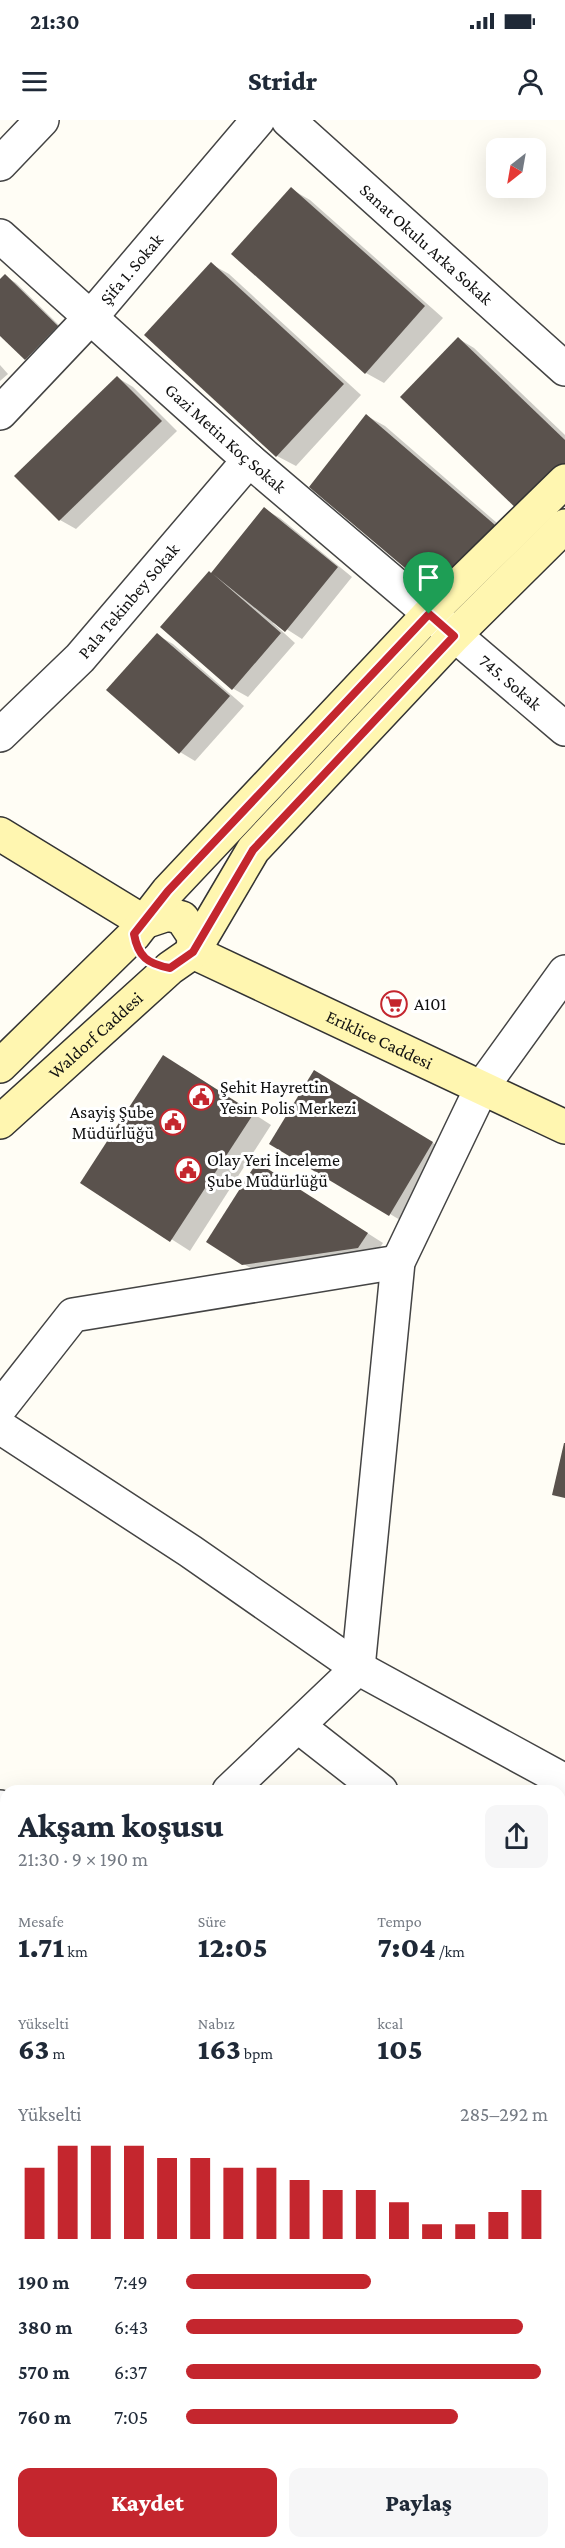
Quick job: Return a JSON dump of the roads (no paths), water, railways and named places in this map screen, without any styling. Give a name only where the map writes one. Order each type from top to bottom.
[{"type":"main road","points":[[0,1066],[139,928],[168,891],[429,614],[565,481]]},
{"type":"main road","name":"Waldorf Caddesi","points":[[0,1122],[181,960],[253,850],[454,636],[565,526]]},
{"type":"main road","points":[[0,834],[139,928]]},
{"type":"main road","points":[[168,914],[182,918],[194,936],[181,960],[155,966],[136,949],[139,928],[168,914]]},
{"type":"main road","name":"Eriklice Caddesi","points":[[181,960],[482,1087],[565,1127]]},
{"type":"street","points":[[0,164],[42,120]]},
{"type":"street","name":"Şifa 1. Sokak","points":[[0,413],[90,318],[258,120]]},
{"type":"street","name":"Sanat Okulu Arka Sokak","points":[[288,120],[565,369]]},
{"type":"street","name":"Gazi Metin Koç Sokak","points":[[0,236],[249,460],[454,636]]},
{"type":"street","name":"Pala Tekinbey Sokak","points":[[0,735],[80,658],[249,460]]},
{"type":"street","name":"745. Sokak","points":[[454,636],[565,729]]},
{"type":"street","points":[[235,1785],[358,1668],[398,1262],[482,1087],[565,972]]},
{"type":"street","points":[[0,1408],[73,1315],[398,1262]]},
{"type":"street","points":[[0,1426],[190,1551],[358,1668],[565,1781]]},
{"type":"street","points":[[298,1726],[373,1785]]},
{"type":"place","name":"A101","points":[[394,1004]]},
{"type":"place","name":"Şehit Hayrettin Yesin Polis Merkezi","points":[[201,1097]]},
{"type":"place","name":"Asayiş Şube Müdürlüğü","points":[[173,1122]]},
{"type":"place","name":"Olay Yeri İnceleme Şube Müdürlüğü","points":[[188,1170]]}]
